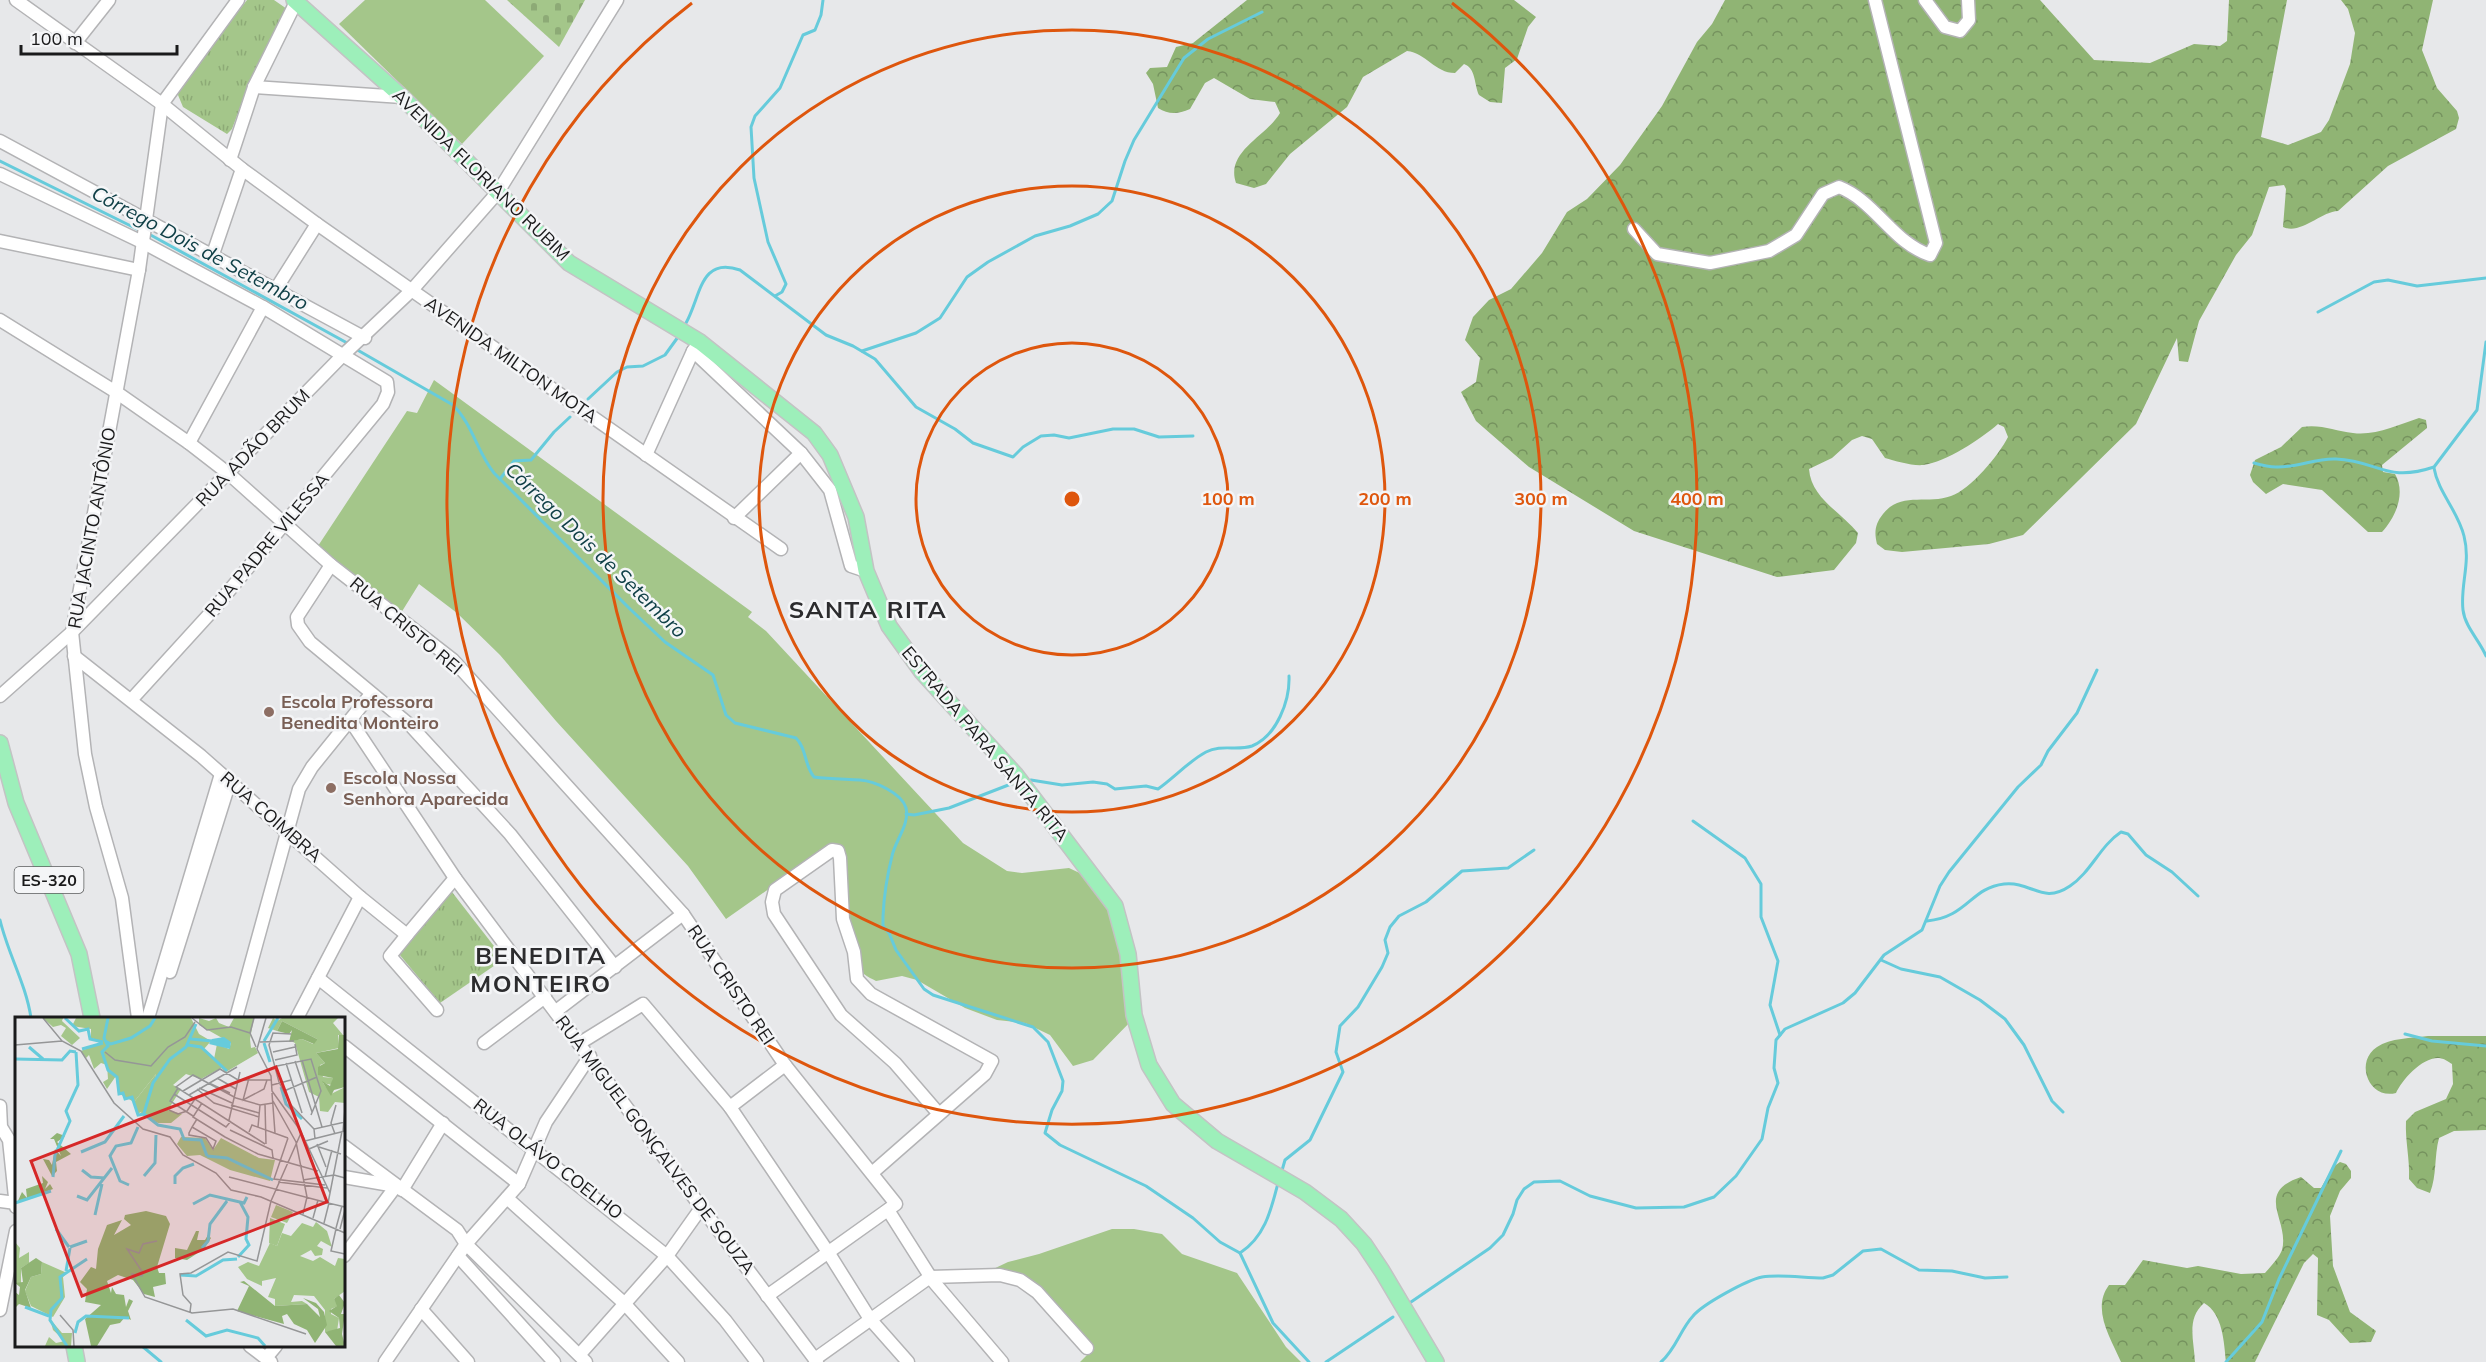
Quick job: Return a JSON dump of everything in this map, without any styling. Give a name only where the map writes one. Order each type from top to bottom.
[{"type":"main road","name":"AVENIDA FLORIANO RUBIM","points":[[295,1],[402,97],[569,263],[696,346]]},
{"type":"main road","name":"ESTRADA PARA SANTA RITA","points":[[696,346],[814,433],[825,448],[856,517],[866,571],[889,626],[922,672],[1014,774],[1115,906],[1128,954],[1134,1015],[1149,1065],[1173,1104],[1217,1142],[1305,1192],[1341,1219],[1376,1262],[1436,1362]]},
{"type":"main road","name":"ES-320","points":[[0,743],[16,803],[79,954],[92,1017]]},
{"type":"main road","points":[[74,1347],[76,1362]]},
{"type":"street","name":"AVENIDA MILTON MOTA","points":[[16,0],[162,104],[230,160],[317,224],[781,549]]},
{"type":"street","points":[[75,43],[109,0]]},
{"type":"street","points":[[162,104],[238,0]]},
{"type":"street","name":"RUA ADÃO BRUM","points":[[0,696],[72,632],[345,354],[412,290],[498,192],[617,0]]},
{"type":"street","points":[[1634,229],[1657,254],[1710,263],[1769,251],[1796,235],[1823,194],[1839,187],[1853,192],[1915,250],[1930,255],[1936,243],[1875,0]]},
{"type":"street","points":[[1924,0],[1945,27],[1960,31],[1969,20],[1968,0]]},
{"type":"street","points":[[230,160],[254,87],[295,1]]},
{"type":"street","points":[[254,87],[402,97]]},
{"type":"street","name":"RUA JACINTO ANTÔNIO","points":[[138,1017],[122,898],[96,807],[85,754],[72,632],[139,270],[144,220],[162,104]]},
{"type":"street","points":[[0,141],[144,220],[213,254],[362,340]]},
{"type":"street","points":[[213,254],[242,169]]},
{"type":"street","points":[[0,174],[142,240],[345,354]]},
{"type":"street","points":[[276,289],[317,224]]},
{"type":"street","points":[[0,241],[139,270]]},
{"type":"street","points":[[189,443],[263,307]]},
{"type":"street","name":"RUA CRISTO REI","points":[[0,320],[116,392],[189,443],[229,474],[331,565],[453,660],[683,914],[785,1065],[872,1173],[930,1277],[1002,1362]]},
{"type":"street","points":[[646,455],[696,346]]},
{"type":"street","name":"AVENIDA FLORIANO RUBIM","points":[[696,346],[801,453],[830,490],[851,566],[866,571]]},
{"type":"street","name":"RUA PADRE VILESSA","points":[[132,699],[214,609],[383,404],[388,392],[387,382],[345,354]]},
{"type":"street","points":[[734,518],[801,453]]},
{"type":"street","points":[[331,565],[297,617],[298,625],[310,642],[410,725],[510,834],[615,967]]},
{"type":"street","name":"RUA COIMBRA","points":[[74,656],[132,699],[226,777],[360,897],[407,935]]},
{"type":"street","points":[[236,1017],[298,789],[312,767],[371,694]]},
{"type":"street","name":"RUA MIGUEL GONÇALVES DE SOUZA","points":[[350,720],[455,878],[816,1360]]},
{"type":"street","points":[[148,1017],[178,936],[226,777]]},
{"type":"street","points":[[872,1173],[985,1074],[992,1061],[871,994],[857,979],[854,952],[843,919],[840,858],[838,851],[832,850],[775,890],[772,902],[774,914],[841,1015],[895,1063],[939,1114]]},
{"type":"street","points":[[437,1010],[390,956],[455,878]]},
{"type":"street","points":[[302,1017],[318,978],[360,897]]},
{"type":"street","points":[[556,1011],[683,914]]},
{"type":"street","name":"RUA OLÁVO COELHO","points":[[318,978],[535,1148],[667,1256],[726,1320],[757,1362]]},
{"type":"street","points":[[135,991],[157,995]]},
{"type":"street","points":[[156,1017],[157,995]]},
{"type":"street","points":[[484,1043],[545,997]]},
{"type":"street","points":[[579,1043],[643,1004],[730,1107],[828,1252],[870,1319],[908,1362]]},
{"type":"street","points":[[345,1047],[519,1184]]},
{"type":"street","points":[[385,1362],[466,1244],[519,1184],[546,1122],[590,1056]]},
{"type":"street","name":"RUA CRISTO REI","points":[[730,1107],[785,1065]]},
{"type":"street","points":[[0,1106],[1,1127],[9,1140],[15,1195]]},
{"type":"street","points":[[345,1252],[399,1188],[443,1123]]},
{"type":"street","points":[[345,1147],[457,1230],[466,1244],[583,1358],[624,1303],[667,1256],[701,1208]]},
{"type":"street","points":[[345,1177],[399,1188]]},
{"type":"street","points":[[507,1198],[624,1303],[678,1362]]},
{"type":"street","points":[[0,1201],[15,1204]]},
{"type":"street","points":[[767,1296],[892,1207]]},
{"type":"street","points":[[0,1310],[12,1280],[15,1243]]},
{"type":"street","points":[[458,1256],[554,1362]]},
{"type":"street","points":[[816,1360],[930,1277],[1000,1275],[1020,1280],[1037,1292],[1087,1348]]},
{"type":"street","points":[[421,1309],[468,1362]]},
{"type":"street","points":[[251,1347],[269,1360]]},
{"type":"green space","points":[[247,0],[274,0],[287,9],[249,84],[232,129],[227,134],[183,107],[178,95],[180,87]]},
{"type":"green space","points":[[365,0],[485,0],[544,56],[462,144],[339,24]]},
{"type":"green space","points":[[507,0],[585,0],[559,47]]},
{"type":"green space","points":[[1247,0],[1514,0],[1536,17],[1528,27],[1517,59],[1505,68],[1502,103],[1490,102],[1479,95],[1473,73],[1468,66],[1464,64],[1455,73],[1448,72],[1436,67],[1420,55],[1407,51],[1363,77],[1347,107],[1290,154],[1266,184],[1254,188],[1236,183],[1234,172],[1236,162],[1280,113],[1275,102],[1250,99],[1214,78],[1205,83],[1190,109],[1170,113],[1158,108],[1153,84],[1146,73],[1150,68],[1167,67],[1176,47],[1193,43]]},
{"type":"green space","points":[[1725,0],[2040,0],[2094,60],[2150,63],[2194,44],[2220,46],[2227,41],[2229,0],[2287,0],[2261,137],[2288,145],[2321,132],[2329,120],[2350,64],[2355,33],[2348,9],[2341,0],[2433,0],[2422,50],[2437,88],[2457,111],[2459,118],[2456,129],[2388,166],[2338,211],[2324,215],[2304,226],[2290,229],[2283,227],[2286,189],[2284,185],[2269,187],[2252,235],[2236,255],[2199,321],[2188,362],[2179,361],[2177,338],[2136,424],[2023,535],[1989,544],[1902,552],[1885,550],[1877,544],[1876,528],[1880,518],[1890,507],[1906,501],[1942,498],[1959,492],[1983,471],[2008,437],[2004,427],[1998,424],[1952,455],[1932,463],[1919,465],[1885,458],[1872,439],[1862,436],[1852,440],[1832,458],[1809,469],[1815,488],[1821,496],[1858,533],[1856,543],[1834,570],[1777,577],[1634,531],[1529,467],[1476,421],[1461,392],[1476,382],[1480,358],[1465,340],[1473,317],[1489,300],[1511,289],[1542,253],[1567,212],[1587,199],[1620,165],[1662,106],[1697,42],[1712,24]]},
{"type":"green space","points":[[434,380],[752,612],[748,617],[766,631],[963,843],[1007,871],[1022,873],[1069,868],[1086,876],[1111,908],[1136,1016],[1093,1060],[1073,1066],[1050,1035],[1025,1023],[997,1020],[965,1008],[917,980],[902,976],[876,981],[868,977],[857,964],[852,950],[845,916],[841,851],[833,844],[726,919],[688,866],[556,721],[500,655],[457,613],[419,584],[401,613],[318,546],[407,411],[417,413]]},
{"type":"green space","points":[[2419,418],[2426,420],[2427,428],[2382,465],[2383,472],[2395,474],[2400,489],[2395,512],[2382,532],[2368,532],[2322,490],[2283,484],[2266,494],[2253,482],[2250,475],[2255,460],[2281,447],[2302,427],[2315,426],[2361,434],[2386,429]]},
{"type":"green space","points":[[452,892],[504,959],[440,1003],[399,954]]},
{"type":"green space","points":[[2428,1036],[2486,1036],[2486,1130],[2454,1131],[2439,1138],[2430,1193],[2417,1188],[2409,1179],[2406,1121],[2415,1112],[2446,1099],[2453,1084],[2452,1064],[2439,1058],[2426,1061],[2408,1076],[2396,1093],[2386,1094],[2378,1091],[2372,1085],[2366,1070],[2366,1062],[2370,1054],[2382,1044]]},
{"type":"green space","points":[[2340,1162],[2346,1164],[2351,1171],[2351,1178],[2340,1191],[2330,1216],[2333,1266],[2350,1312],[2376,1331],[2371,1342],[2350,1343],[2329,1320],[2317,1315],[2318,1258],[2313,1254],[2304,1263],[2255,1362],[2226,1362],[2219,1321],[2204,1303],[2198,1309],[2193,1323],[2195,1362],[2121,1362],[2104,1324],[2102,1314],[2104,1294],[2109,1285],[2125,1285],[2143,1260],[2187,1268],[2198,1266],[2241,1274],[2265,1273],[2282,1250],[2282,1228],[2276,1208],[2279,1191],[2301,1177],[2314,1188],[2321,1188],[2333,1167]]},
{"type":"green space","points":[[1112,1229],[1134,1229],[1162,1234],[1182,1254],[1237,1273],[1286,1347],[1301,1362],[1080,1362],[1094,1348],[1091,1345],[1023,1288],[986,1277],[987,1272],[1008,1262]]},
{"type":"waterway","points":[[775,296],[782,292],[786,284],[768,242],[754,178],[751,127],[755,116],[780,88],[803,35],[815,30],[821,15],[823,0]]},
{"type":"waterway","points":[[862,351],[916,333],[940,318],[967,277],[988,262],[1035,236],[1070,226],[1098,214],[1112,201],[1134,140],[1184,58],[1208,39],[1262,12]]},
{"type":"waterway","name":"Córrego Dois de Setembro","points":[[0,161],[141,231]]},
{"type":"waterway","name":"Córrego Dois de Setembro","points":[[147,233],[349,344]]},
{"type":"waterway","points":[[686,323],[709,273],[727,267],[740,270],[826,335],[853,346],[875,359],[916,407],[955,429],[973,443],[1013,457],[1023,447],[1041,436],[1054,435],[1069,438],[1113,429],[1134,429],[1159,437],[1193,436]]},
{"type":"waterway","points":[[2318,312],[2374,282],[2388,280],[2417,286],[2486,278]]},
{"type":"waterway","points":[[588,399],[617,372],[627,367],[643,366],[665,355],[678,337]]},
{"type":"waterway","points":[[2254,463],[2284,467],[2336,459],[2404,473],[2434,467],[2477,410],[2486,342]]},
{"type":"waterway","name":"Córrego Dois de Setembro","points":[[354,348],[453,405],[465,421],[494,473],[665,642],[713,675],[726,715],[735,723],[796,738],[800,742],[814,777],[866,781],[880,785],[899,797],[907,814],[890,863],[883,926],[889,933],[896,950],[924,989],[933,995],[1033,1027],[1048,1042],[1063,1081],[1062,1091],[1052,1110],[1045,1133],[1060,1145],[1146,1186],[1193,1218],[1220,1242],[1240,1253],[1273,1323],[1309,1362]]},
{"type":"waterway","points":[[500,479],[514,461],[531,460],[570,417]]},
{"type":"waterway","points":[[2434,468],[2436,477],[2464,536],[2466,546],[2462,601],[2464,616],[2486,656]]},
{"type":"waterway","points":[[1411,1302],[1490,1248],[1503,1235],[1524,1189],[1534,1182],[1560,1181],[1590,1196],[1636,1208],[1684,1207],[1714,1197],[1736,1176],[1762,1139],[1768,1108],[1778,1083],[1774,1068],[1776,1040],[1785,1029],[1843,1003],[1855,993],[1884,955],[1922,930],[1940,886],[1949,872],[2018,787],[2041,765],[2048,751],[2077,713],[2097,670]]},
{"type":"waterway","points":[[1031,780],[1062,785],[1093,782],[1107,784],[1115,789],[1146,786],[1158,789],[1206,752],[1217,748],[1252,746],[1261,741],[1275,726],[1280,716],[1287,696],[1289,676]]},
{"type":"waterway","points":[[906,814],[914,815],[949,808],[1011,784]]},
{"type":"waterway","points":[[1693,821],[1745,858],[1761,884],[1761,917],[1778,961],[1770,1005],[1780,1035]]},
{"type":"waterway","points":[[1927,921],[1952,914],[1983,891],[2004,884],[2014,884],[2044,893],[2060,891],[2077,880],[2107,844],[2121,832],[2128,834],[2146,855],[2172,872],[2198,896]]},
{"type":"waterway","points":[[1281,1174],[1285,1160],[1310,1140],[1343,1072],[1336,1052],[1340,1026],[1358,1007],[1382,967],[1388,953],[1385,940],[1390,927],[1399,916],[1426,902],[1462,871],[1508,868],[1534,850]]},
{"type":"waterway","points":[[0,920],[29,1005],[31,1017]]},
{"type":"waterway","points":[[1881,960],[1901,969],[1940,977],[1980,1000],[2005,1019],[2024,1045],[2052,1101],[2063,1112]]},
{"type":"waterway","points":[[2405,1034],[2432,1041],[2486,1046]]},
{"type":"waterway","points":[[2226,1362],[2262,1322],[2279,1279],[2341,1151]]},
{"type":"waterway","points":[[1240,1253],[1256,1239],[1266,1222],[1278,1183]]},
{"type":"waterway","points":[[1661,1362],[1693,1316],[1726,1293],[1762,1277],[1823,1278],[1833,1275],[1863,1251],[1881,1249],[1919,1270],[1952,1271],[1985,1278],[2007,1277]]},
{"type":"waterway","points":[[1326,1362],[1393,1317]]},
{"type":"waterway","points":[[143,1347],[161,1362]]},
{"type":"place","name":"Escola Professora Benedita Monteiro","points":[[269,712]]},
{"type":"place","name":"Escola Nossa Senhora Aparecida","points":[[331,788]]},
{"type":"district","name":"SANTA RITA","points":[[868,610]]},
{"type":"district","name":"BENEDITA MONTEIRO","points":[[541,970]]}]
